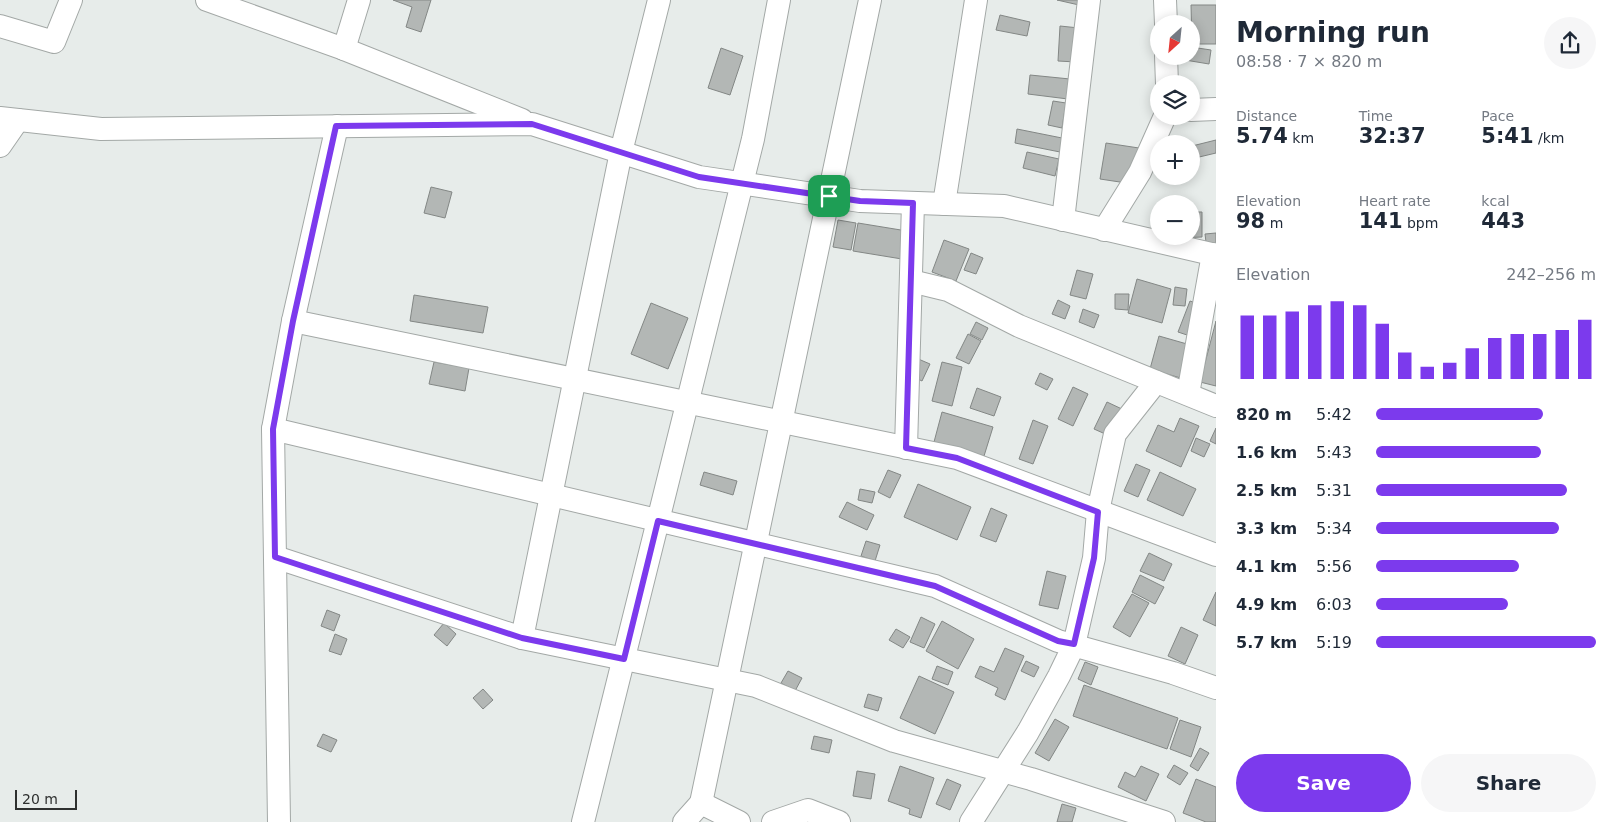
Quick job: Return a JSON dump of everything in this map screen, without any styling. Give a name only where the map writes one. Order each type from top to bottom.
[{"type":"street","points":[[0,26],[54,42],[71,0]]},
{"type":"street","points":[[207,0],[344,50],[532,124],[699,177],[860,201],[1004,206],[1215,255],[1188,394]]},
{"type":"street","points":[[344,50],[359,0]]},
{"type":"street","points":[[522,638],[621,152],[659,0]]},
{"type":"street","points":[[583,822],[753,139],[779,0]]},
{"type":"street","points":[[684,822],[701,803],[870,0]]},
{"type":"street","points":[[944,204],[976,0]]},
{"type":"street","points":[[1063,220],[1089,0]]},
{"type":"street","points":[[1166,0],[1166,15]]},
{"type":"street","points":[[1200,110],[1216,109]]},
{"type":"street","points":[[0,146],[9,119],[101,129],[532,124]]},
{"type":"street","points":[[1104,230],[1140,172],[1161,125]]},
{"type":"street","points":[[279,822],[273,429],[293,321],[336,126]]},
{"type":"street","points":[[906,448],[913,203]]},
{"type":"street","points":[[910,280],[948,290],[1019,326],[1216,406]]},
{"type":"street","points":[[293,321],[957,458],[1216,555]]},
{"type":"street","points":[[971,822],[1046,700],[1074,644],[1094,558],[1098,512],[1115,434],[1156,382]]},
{"type":"street","points":[[273,429],[935,586],[1058,641],[1173,673],[1216,688]]},
{"type":"street","points":[[275,557],[522,638],[756,686],[894,741],[1003,772],[1164,822]]},
{"type":"street","points":[[701,803],[739,822]]},
{"type":"street","points":[[773,822],[808,810],[839,822]]},
{"type":"building","points":[[393,0],[431,0],[421,32],[406,27],[412,7]]},
{"type":"building","points":[[1057,0],[1080,0],[1079,5]]},
{"type":"building","points":[[1191,5],[1216,5],[1216,44],[1200,44],[1200,15],[1191,15]]},
{"type":"building","points":[[1000,15],[1030,22],[1027,36],[996,30]]},
{"type":"building","points":[[1060,26],[1079,28],[1076,62],[1058,61]]},
{"type":"building","points":[[721,48],[743,56],[730,95],[708,88]]},
{"type":"building","points":[[1200,48],[1211,50],[1209,64],[1200,62]]},
{"type":"building","points":[[1030,75],[1070,79],[1068,99],[1028,94]]},
{"type":"building","points":[[1053,101],[1066,103],[1062,128],[1048,125]]},
{"type":"building","points":[[1017,129],[1062,138],[1060,152],[1015,143]]},
{"type":"building","points":[[1216,140],[1216,153],[1200,157],[1200,144]]},
{"type":"building","points":[[1106,143],[1139,148],[1133,184],[1100,179]]},
{"type":"building","points":[[1027,152],[1059,159],[1055,176],[1023,168]]},
{"type":"building","points":[[431,187],[452,192],[445,218],[424,213]]},
{"type":"building","points":[[1200,212],[1202,212],[1202,237],[1200,237]]},
{"type":"building","points":[[838,220],[856,223],[851,250],[833,247]]},
{"type":"building","points":[[858,223],[907,231],[902,259],[853,251]]},
{"type":"building","points":[[1216,233],[1216,249],[1207,250],[1205,234]]},
{"type":"building","points":[[944,240],[969,249],[956,281],[932,272]]},
{"type":"building","points":[[971,253],[983,258],[976,274],[964,270]]},
{"type":"building","points":[[1077,270],[1093,274],[1086,299],[1070,295]]},
{"type":"building","points":[[1137,279],[1171,289],[1162,323],[1128,313]]},
{"type":"building","points":[[1175,287],[1187,289],[1185,306],[1173,305]]},
{"type":"building","points":[[1115,294],[1129,294],[1128,310],[1115,309]]},
{"type":"building","points":[[414,295],[488,307],[483,333],[410,321]]},
{"type":"building","points":[[1058,300],[1070,306],[1065,319],[1052,314]]},
{"type":"building","points":[[1190,301],[1204,306],[1193,337],[1178,332]]},
{"type":"building","points":[[651,303],[688,318],[668,369],[631,354]]},
{"type":"building","points":[[1083,309],[1099,315],[1094,328],[1079,322]]},
{"type":"building","points":[[1216,321],[1216,386],[1200,382]]},
{"type":"building","points":[[976,322],[988,328],[982,340],[970,334]]},
{"type":"building","points":[[968,334],[981,341],[969,364],[956,358]]},
{"type":"building","points":[[1159,336],[1194,346],[1184,379],[1150,369]]},
{"type":"building","points":[[916,358],[930,364],[922,381],[908,374]]},
{"type":"building","points":[[434,362],[469,368],[465,391],[429,384]]},
{"type":"building","points":[[942,362],[962,367],[952,406],[932,401]]},
{"type":"building","points":[[1040,373],[1053,379],[1047,390],[1035,384]]},
{"type":"building","points":[[1073,387],[1088,394],[1073,426],[1058,419]]},
{"type":"building","points":[[977,388],[1001,397],[994,416],[970,408]]},
{"type":"building","points":[[1107,402],[1124,410],[1112,437],[1094,429]]},
{"type":"building","points":[[942,412],[993,427],[984,456],[934,442]]},
{"type":"building","points":[[1180,418],[1199,426],[1181,467],[1146,451],[1158,425],[1174,432]]},
{"type":"building","points":[[1033,420],[1048,426],[1033,464],[1019,459]]},
{"type":"building","points":[[1216,428],[1216,444],[1210,441]]},
{"type":"building","points":[[1196,438],[1210,444],[1204,457],[1191,451]]},
{"type":"building","points":[[1136,464],[1150,470],[1138,497],[1124,491]]},
{"type":"building","points":[[888,470],[901,475],[890,498],[878,492]]},
{"type":"building","points":[[704,472],[737,481],[733,495],[700,485]]},
{"type":"building","points":[[1160,472],[1196,489],[1183,516],[1147,500]]},
{"type":"building","points":[[918,484],[971,507],[957,540],[904,517]]},
{"type":"building","points":[[860,489],[875,492],[872,503],[858,500]]},
{"type":"building","points":[[847,502],[874,515],[867,530],[839,517]]},
{"type":"building","points":[[991,508],[1007,515],[996,542],[980,536]]},
{"type":"building","points":[[866,541],[880,545],[875,561],[861,556]]},
{"type":"building","points":[[1149,553],[1172,564],[1164,581],[1140,571]]},
{"type":"building","points":[[1047,571],[1066,576],[1058,609],[1039,605]]},
{"type":"building","points":[[1140,575],[1164,587],[1155,604],[1132,592]]},
{"type":"building","points":[[1216,592],[1216,626],[1203,620]]},
{"type":"building","points":[[1132,594],[1149,603],[1130,637],[1113,627]]},
{"type":"building","points":[[327,610],[340,615],[334,631],[321,626]]},
{"type":"building","points":[[921,617],[935,624],[924,648],[910,642]]},
{"type":"building","points":[[942,621],[974,639],[958,669],[926,651]]},
{"type":"building","points":[[444,623],[456,634],[447,646],[434,635]]},
{"type":"building","points":[[1181,627],[1198,635],[1185,664],[1168,656]]},
{"type":"building","points":[[896,629],[910,637],[903,648],[889,640]]},
{"type":"building","points":[[335,634],[347,639],[341,655],[329,651]]},
{"type":"building","points":[[1005,648],[1024,656],[1005,700],[995,695],[998,688],[975,677],[980,666],[994,672]]},
{"type":"building","points":[[1026,661],[1039,667],[1034,677],[1021,671]]},
{"type":"building","points":[[1085,662],[1098,667],[1091,685],[1078,679]]},
{"type":"building","points":[[937,666],[953,672],[948,685],[932,679]]},
{"type":"building","points":[[788,671],[802,678],[795,691],[781,683]]},
{"type":"building","points":[[919,676],[954,692],[935,734],[900,718]]},
{"type":"building","points":[[1084,685],[1178,718],[1167,749],[1073,716]]},
{"type":"building","points":[[483,689],[493,700],[483,709],[473,698]]},
{"type":"building","points":[[868,694],[882,698],[878,711],[864,707]]},
{"type":"building","points":[[1055,719],[1069,727],[1049,761],[1035,753]]},
{"type":"building","points":[[1180,720],[1201,727],[1191,757],[1170,749]]},
{"type":"building","points":[[323,734],[337,740],[331,752],[317,746]]},
{"type":"building","points":[[814,736],[832,740],[829,753],[811,749]]},
{"type":"building","points":[[1200,748],[1209,753],[1198,771],[1190,766]]},
{"type":"building","points":[[1174,765],[1188,773],[1180,785],[1167,777]]},
{"type":"building","points":[[900,766],[934,778],[921,818],[909,814],[910,809],[888,801]]},
{"type":"building","points":[[1141,766],[1159,774],[1146,801],[1118,787],[1125,772],[1135,777]]},
{"type":"building","points":[[857,771],[875,774],[871,799],[853,796]]},
{"type":"building","points":[[947,779],[961,785],[950,810],[936,804]]},
{"type":"building","points":[[1196,779],[1216,787],[1216,822],[1206,822],[1183,813]]},
{"type":"building","points":[[1062,804],[1076,808],[1072,822],[1057,822]]},
{"type":"route","points":[[532,124],[699,177],[829,196],[860,201],[913,203],[906,448],[957,458],[1098,512],[1094,558],[1074,644],[1058,641],[935,586],[658,521],[624,659],[522,638],[275,557],[273,429],[293,321],[336,126],[532,124]]}]
